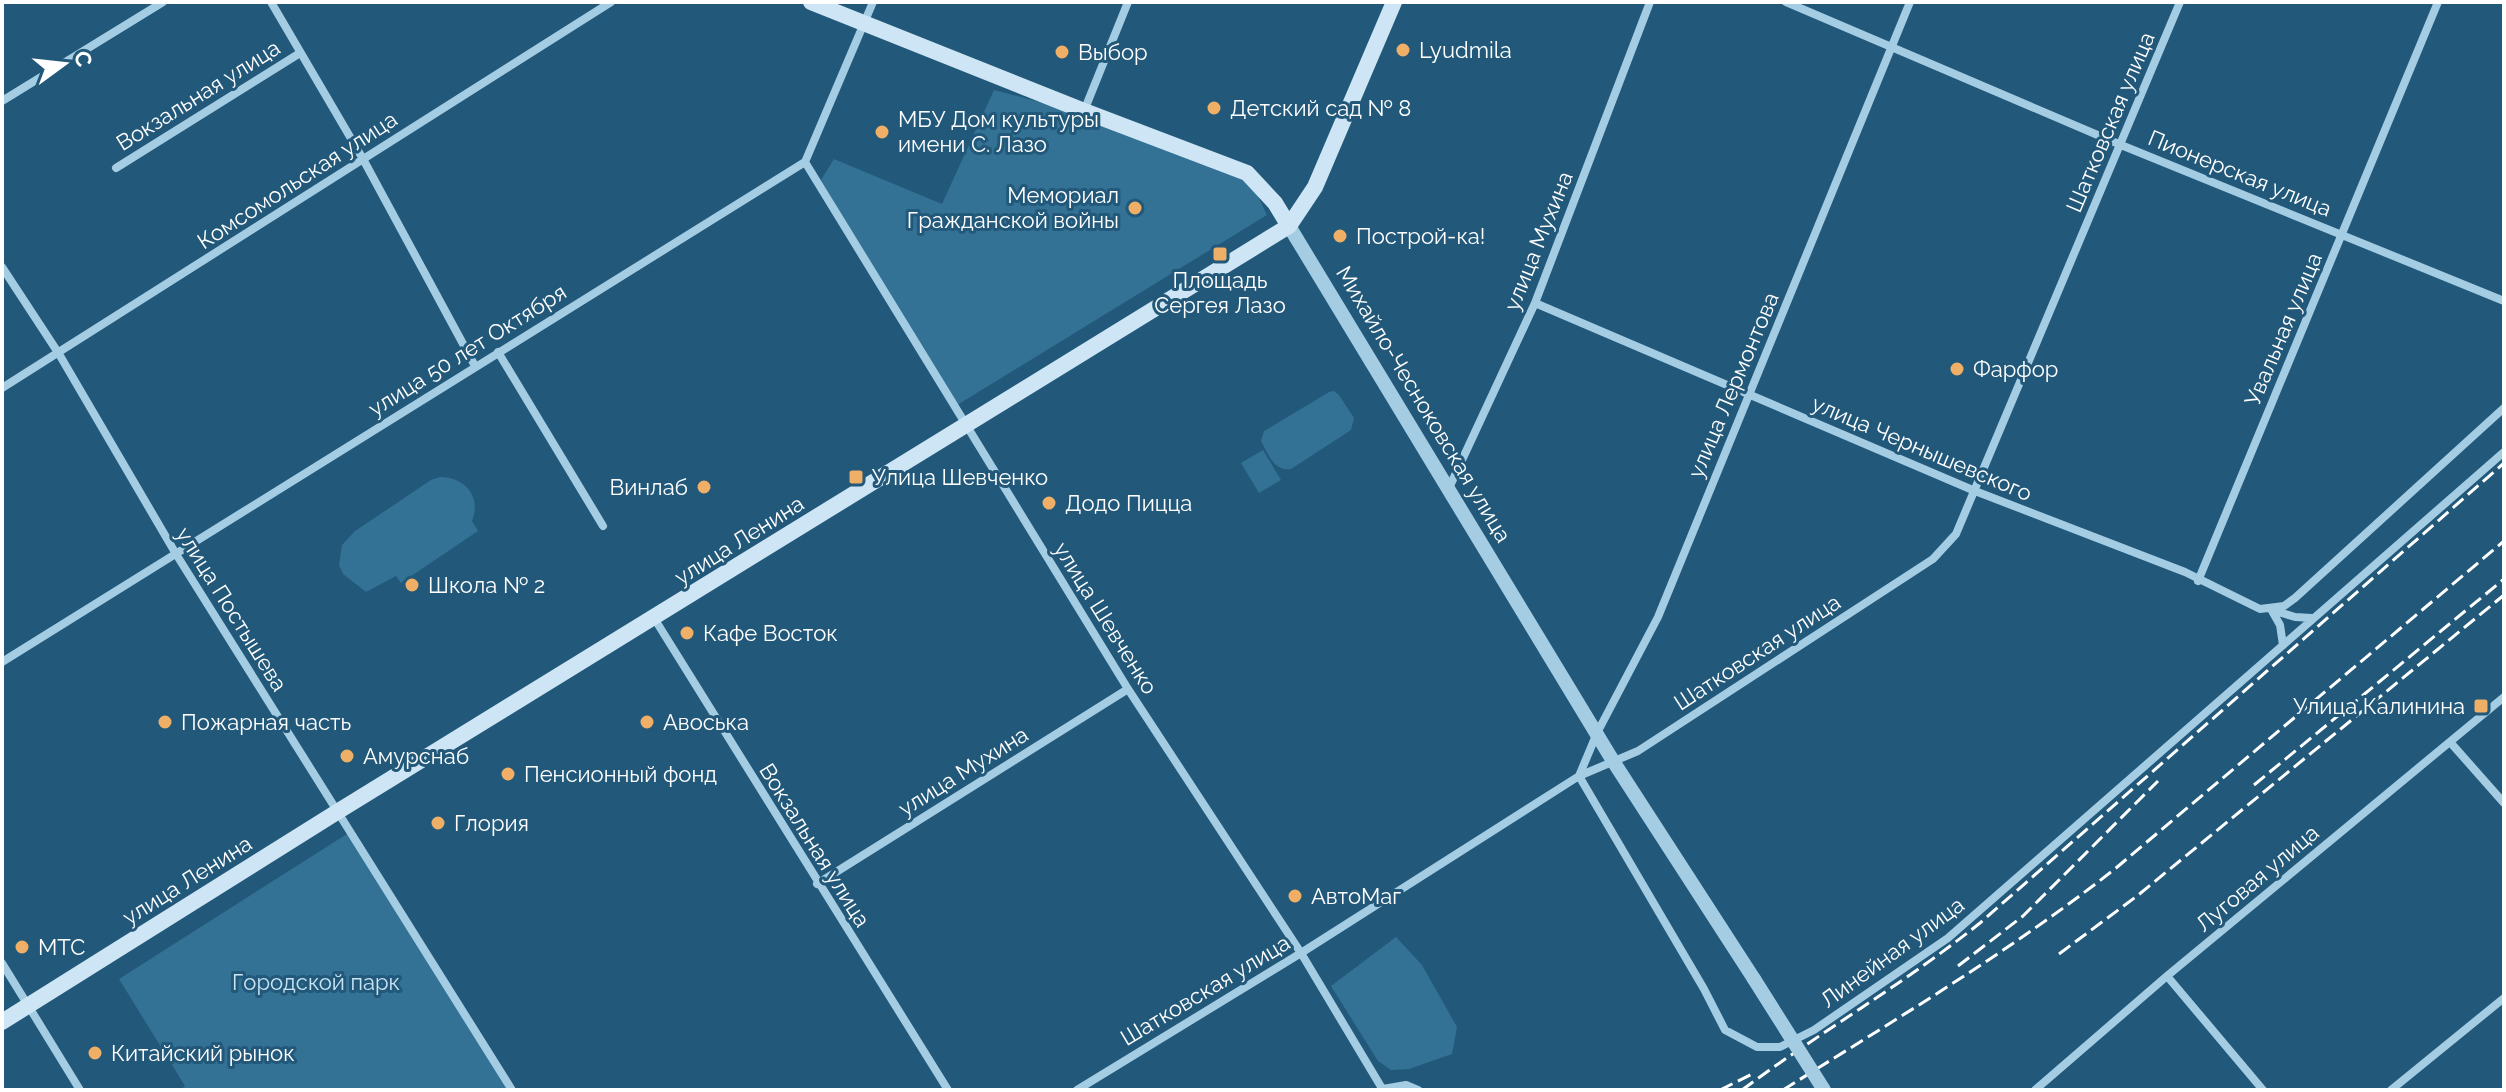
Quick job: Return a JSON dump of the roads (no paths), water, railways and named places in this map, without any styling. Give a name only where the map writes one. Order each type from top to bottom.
[{"type":"main road","name":"Михайло-Чесноковская улица","points":[[811,2],[1247,173],[1275,203],[1289,226]]},
{"type":"main road","name":"улица Ленина","points":[[2,1022],[1289,226],[1315,187],[1394,2]]},
{"type":"street","points":[[2,101],[163,2]]},
{"type":"street","name":"Вокзальная улица","points":[[271,2],[363,159],[475,366]]},
{"type":"street","name":"Комсомольская улица","points":[[2,388],[611,2]]},
{"type":"street","points":[[805,162],[873,2]]},
{"type":"street","points":[[1084,111],[1128,2]]},
{"type":"street","name":"улица Мухина","points":[[1449,488],[1535,303],[1650,2]]},
{"type":"street","name":"Пионерская улица","points":[[1786,2],[2121,145],[2504,301]]},
{"type":"street","name":"улица Лермонтова","points":[[1579,776],[1597,733],[1658,617],[1910,2]]},
{"type":"street","name":"Шатковская улица","points":[[1077,1090],[1301,953],[1579,776],[1638,751],[1933,559],[1956,534],[2180,2]]},
{"type":"street","name":"Увальная улица","points":[[2198,581],[2438,2]]},
{"type":"street","name":"Вокзальная улица","points":[[116,168],[300,53]]},
{"type":"street","name":"улица 50 лет Октября","points":[[2,662],[805,162]]},
{"type":"street","name":"улица Шевченко","points":[[805,162],[1128,689],[1301,953],[1383,1090],[1406,1085],[1418,1090]]},
{"type":"street","name":"Михайло-Чесноковская улица","points":[[1289,226],[1613,761],[1824,1090]]},
{"type":"street","name":"улица Постышева","points":[[2,267],[59,354],[176,554],[512,1090]]},
{"type":"street","name":"улица Чернышевского","points":[[1535,303],[1975,491],[2185,572],[2260,609],[2312,618]]},
{"type":"street","points":[[498,352],[603,526]]},
{"type":"street","points":[[2283,645],[2280,625],[2271,609],[2284,606],[2295,598],[2504,408]]},
{"type":"street","name":"Линейная улица","points":[[1579,776],[1725,1030],[1757,1047],[1780,1047],[1827,1022],[1948,938],[2504,452]]},
{"type":"street","name":"Вокзальная улица","points":[[654,618],[948,1090]]},
{"type":"street","name":"улица Мухина","points":[[817,884],[1128,689]]},
{"type":"street","name":"Луговая улица","points":[[2035,1090],[2167,976],[2504,697]]},
{"type":"street","points":[[2450,742],[2504,803]]},
{"type":"street","points":[[2,963],[80,1090]]},
{"type":"street","points":[[2167,976],[2263,1090]]},
{"type":"street","points":[[2391,1090],[2504,998]]},
{"type":"railway","points":[[1742,1090],[1922,967],[1980,923],[2504,463]]},
{"type":"railway","points":[[1783,1090],[1952,984],[2036,928],[2116,868],[2504,541]]},
{"type":"railway","points":[[2254,785],[2504,579]]},
{"type":"railway","points":[[2059,954],[2137,896],[2504,595]]},
{"type":"railway","points":[[1958,966],[2023,916],[2158,781]]},
{"type":"railway","points":[[1720,1090],[1752,1074]]},
{"type":"place","name":"Lyudmila","points":[[1403,50]]},
{"type":"place","name":"Выбор","points":[[1062,52]]},
{"type":"place","name":"Детский сад № 8","points":[[1214,108]]},
{"type":"place","name":"МБУ Дом культуры имени С. Лазо","points":[[882,132]]},
{"type":"place","name":"Мемориал Гражданской войны","points":[[1135,208]]},
{"type":"place","name":"Построй-ка!","points":[[1340,236]]},
{"type":"place","name":"Площадь Сергея Лазо","points":[[1220,254]]},
{"type":"place","name":"Фарфор","points":[[1957,369]]},
{"type":"place","name":"Улица Шевченко","points":[[856,477]]},
{"type":"place","name":"Винлаб","points":[[704,487]]},
{"type":"place","name":"Додо Пицца","points":[[1049,503]]},
{"type":"place","name":"Школа № 2","points":[[412,585]]},
{"type":"place","name":"Кафе Восток","points":[[687,633]]},
{"type":"place","name":"Улица Калинина","points":[[2481,706]]},
{"type":"place","name":"Пожарная часть","points":[[165,722]]},
{"type":"place","name":"Авоська","points":[[647,722]]},
{"type":"place","name":"Амурснаб","points":[[347,756]]},
{"type":"place","name":"Пенсионный фонд","points":[[508,774]]},
{"type":"place","name":"Глория","points":[[438,823]]},
{"type":"place","name":"АвтоМаг","points":[[1295,896]]},
{"type":"place","name":"МТС","points":[[22,947]]},
{"type":"place","name":"Китайский рынок","points":[[95,1053]]},
{"type":"park label","name":"Городской парк","points":[[316,982]]}]
